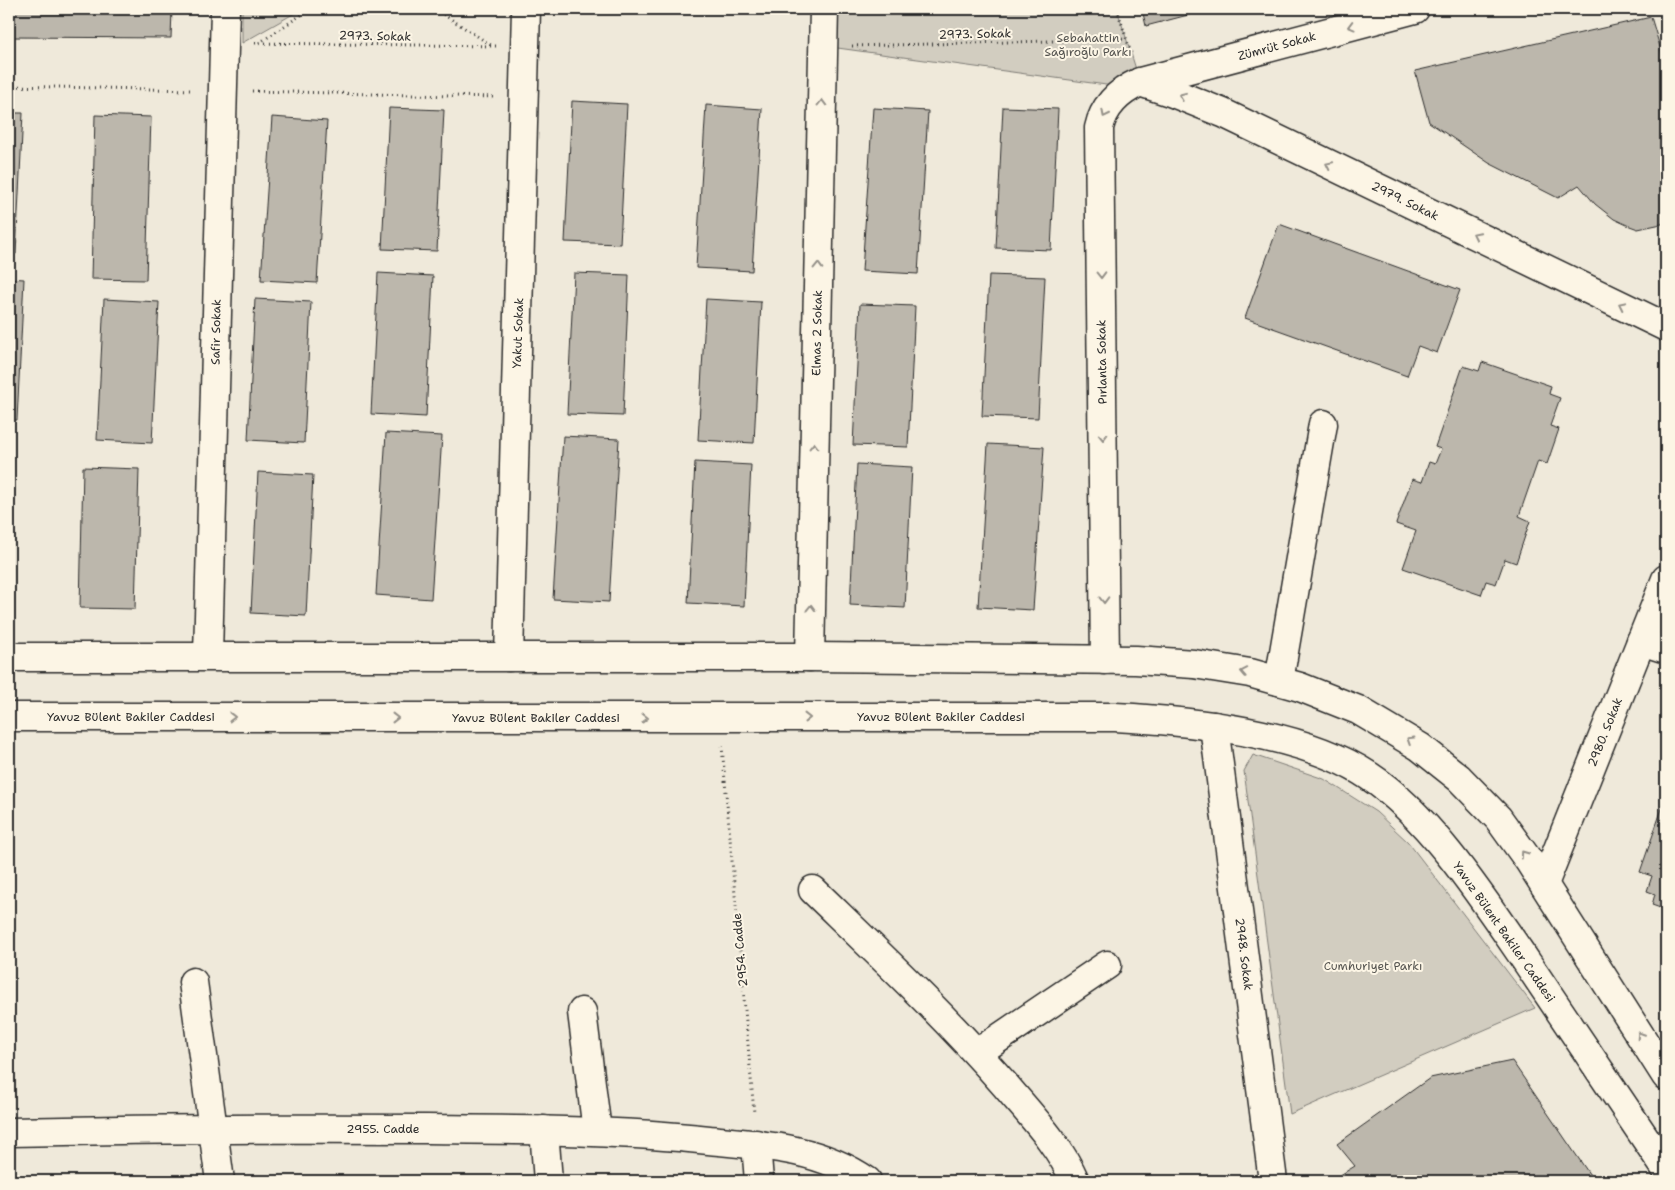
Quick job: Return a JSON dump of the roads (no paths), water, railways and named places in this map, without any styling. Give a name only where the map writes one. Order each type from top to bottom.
[{"type":"street","name":"Safir Sokak","points":[[208,656],[225,9]]},
{"type":"street","name":"Yakut Sokak","points":[[509,657],[526,9]]},
{"type":"street","name":"Elmas 2 Sokak","points":[[810,657],[824,9]]},
{"type":"street","name":"Zümrüt Sokak","points":[[1140,82],[1415,9]]},
{"type":"street","name":"2979. Sokak","points":[[1140,82],[1173,92],[1223,113],[1666,326]]},
{"type":"street","name":"Pırlanta Sokak","points":[[1105,660],[1100,128],[1107,108],[1115,98],[1140,82]]},
{"type":"street","points":[[1278,681],[1323,424]]},
{"type":"street","name":"2980. Sokak","points":[[1544,884],[1654,645],[1666,579]]},
{"type":"street","points":[[9,657],[810,657],[1105,660],[1194,664],[1250,673],[1278,681],[1358,710],[1440,761],[1498,818],[1544,884],[1666,1076]]},
{"type":"street","name":"Yavuz Bülent Bakiler Caddesi","points":[[9,717],[1115,717],[1175,720],[1214,726],[1285,742],[1346,763],[1368,776],[1406,806],[1463,872],[1491,910],[1666,1169]]},
{"type":"street","name":"2948. Sokak","points":[[1214,726],[1273,1181]]},
{"type":"street","points":[[813,890],[914,987],[977,1053],[1044,1130],[1058,1149],[1075,1181]]},
{"type":"street","points":[[977,1053],[1107,965]]},
{"type":"street","points":[[193,982],[220,1181]]},
{"type":"street","points":[[582,1012],[597,1131]]},
{"type":"street","name":"2955. Cadde","points":[[9,1132],[213,1128],[597,1131],[756,1144],[799,1151],[822,1157],[847,1168],[867,1181]]},
{"type":"street","points":[[544,1130],[548,1181]]},
{"type":"street","points":[[756,1144],[759,1181]]},
{"type":"park label","name":"Sebahattin Sağıroğlu Parkı","points":[[1088,45]]},
{"type":"park label","name":"Cumhuriyet Parkı","points":[[1373,966]]}]
